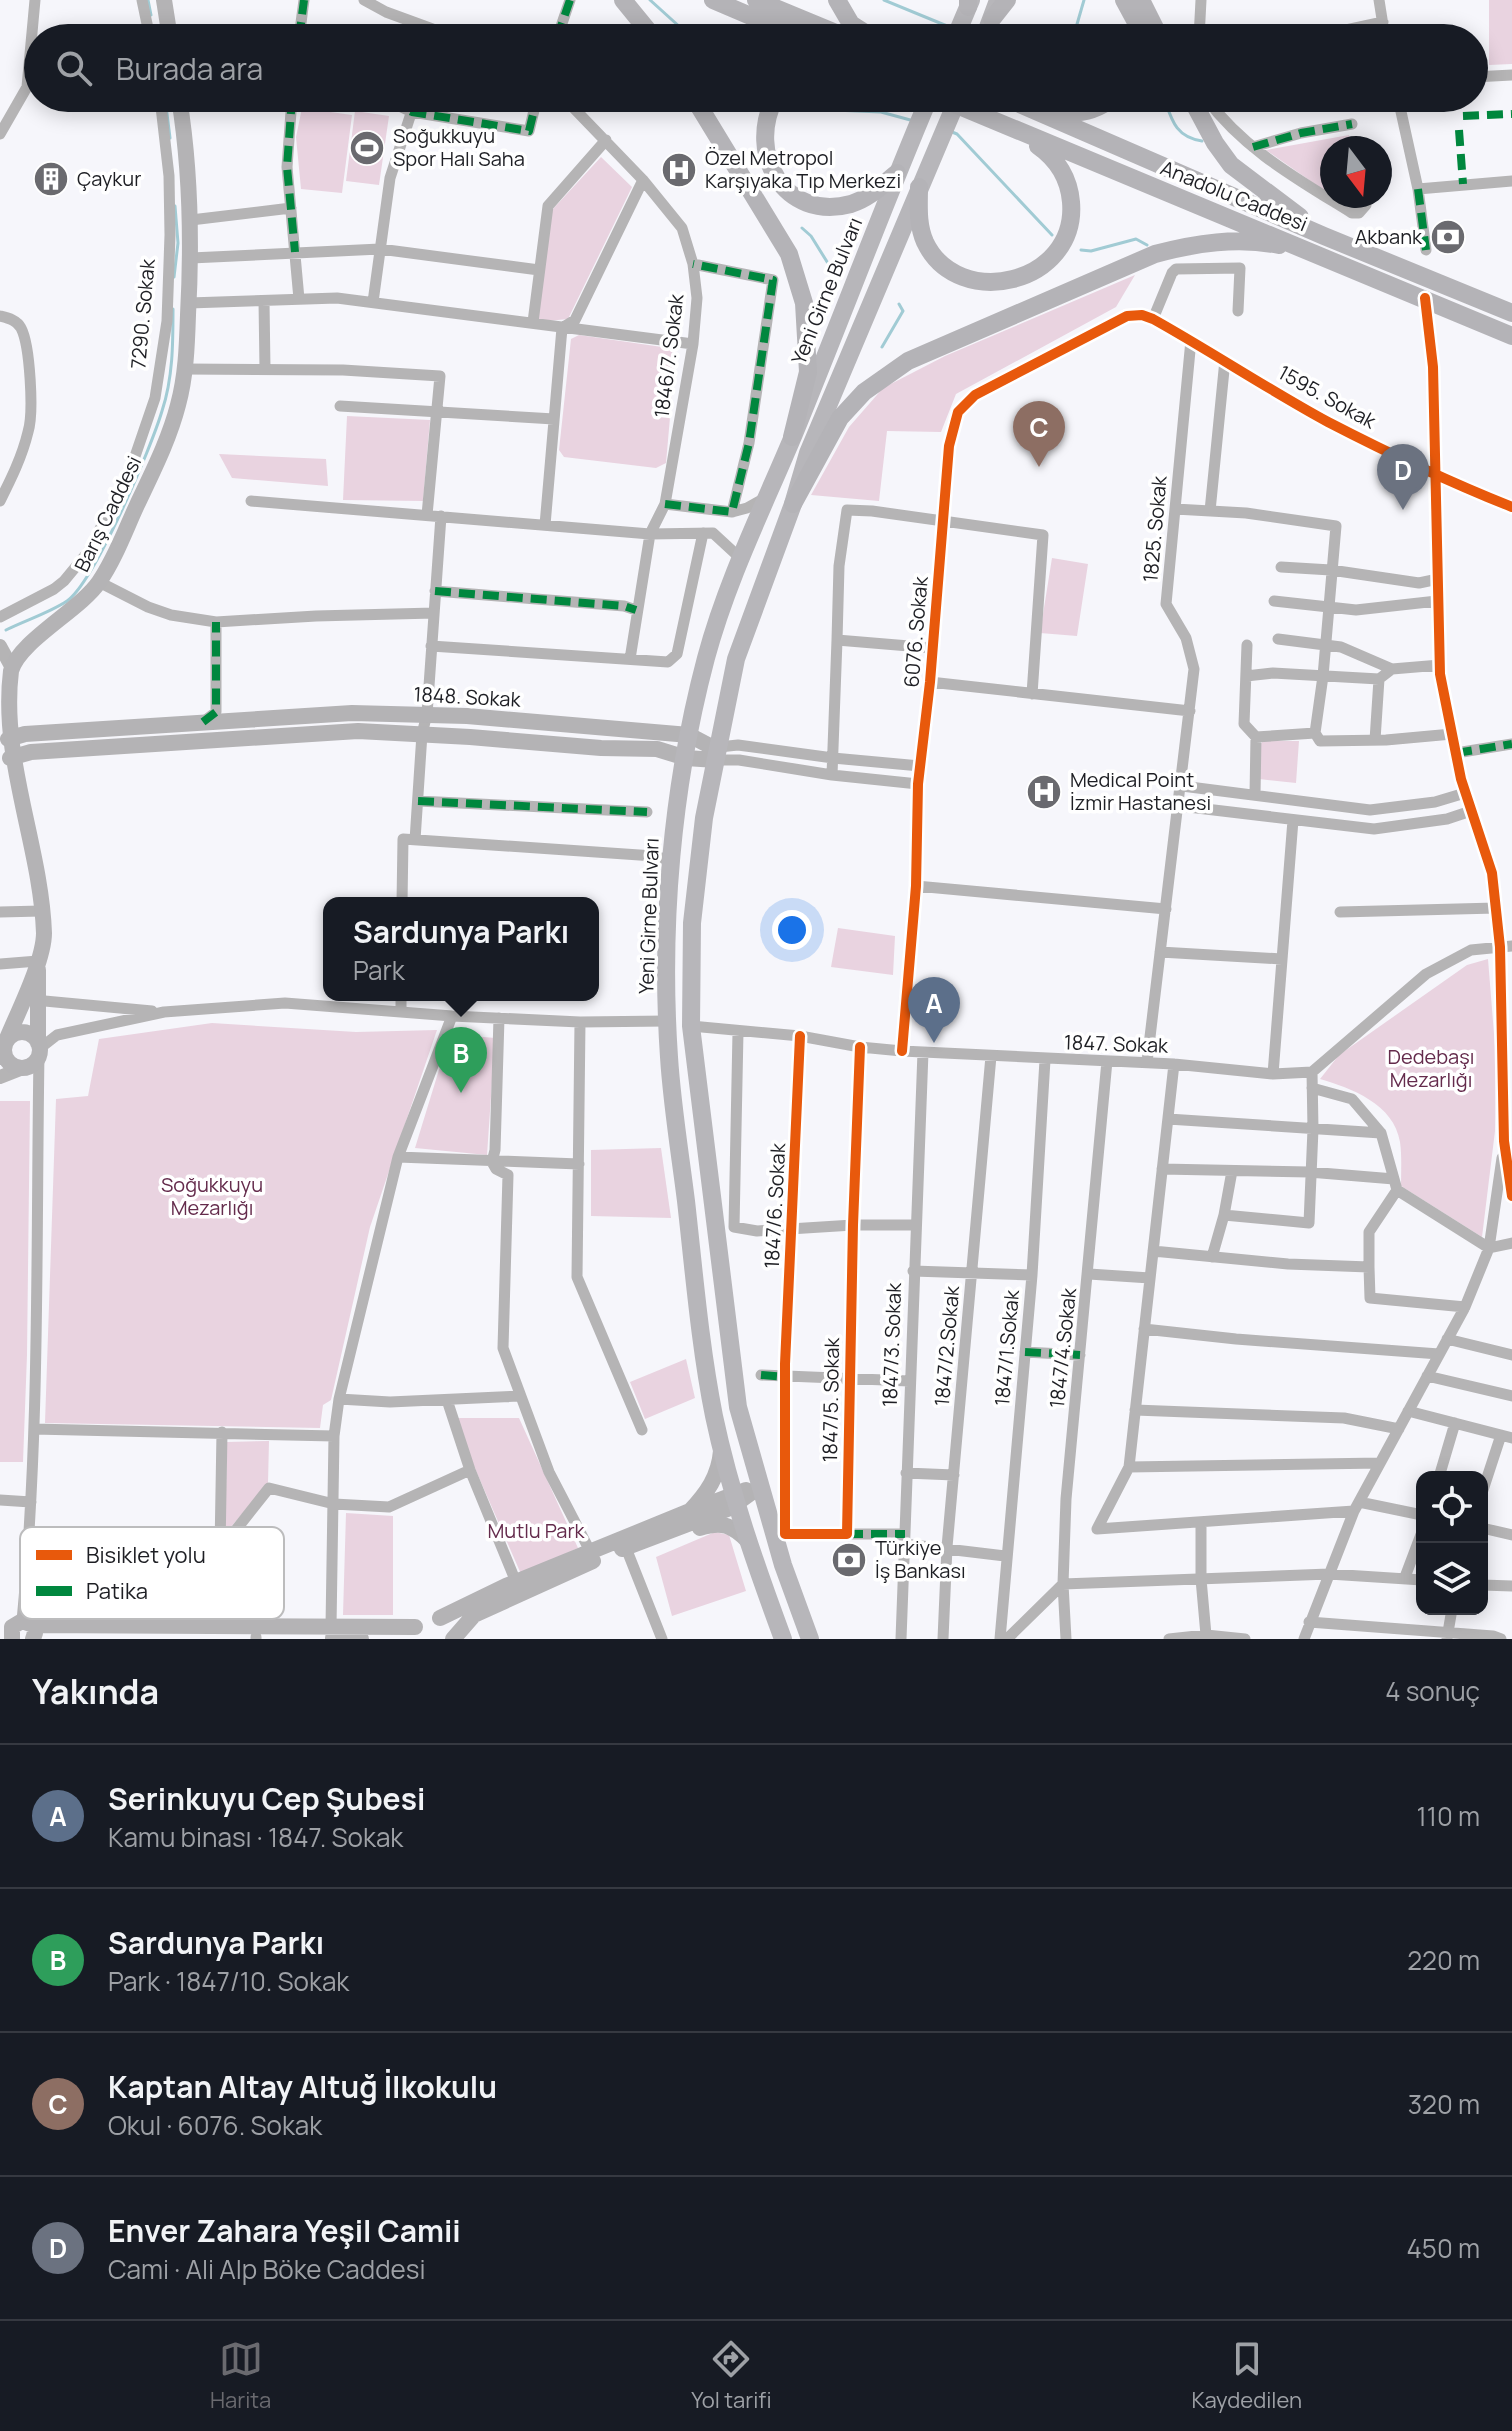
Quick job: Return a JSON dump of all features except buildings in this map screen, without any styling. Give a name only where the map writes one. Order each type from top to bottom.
[{"type":"highway","points":[[623,0],[643,24]]},
{"type":"highway","points":[[713,0],[769,24]]},
{"type":"highway","points":[[756,0],[814,24]]},
{"type":"highway","points":[[837,0],[851,24]]},
{"type":"highway","points":[[992,19],[1007,0]]},
{"type":"highway","points":[[1124,0],[1137,24]]},
{"type":"highway","points":[[1141,0],[1153,24]]},
{"type":"highway","points":[[703,112],[789,254],[804,303],[808,372],[792,437]]},
{"type":"highway","points":[[769,112],[764,145],[769,165],[779,182],[798,199],[836,207],[851,204],[869,196],[897,173]]},
{"type":"highway","name":"Anadolu Caddesi","points":[[972,112],[1318,244],[1512,313]]},
{"type":"highway","name":"Anadolu Caddesi","points":[[1037,112],[1425,298],[1512,336]]},
{"type":"highway","points":[[1058,112],[1086,112]]},
{"type":"highway","points":[[1198,112],[1231,165],[1318,244]]},
{"type":"highway","points":[[919,187],[919,222],[925,241],[935,258],[957,275],[999,283],[1036,271],[1056,255],[1066,237],[1072,214],[1069,188],[1059,165],[1050,155],[1005,126]]},
{"type":"highway","points":[[793,504],[840,418],[864,392],[908,361],[1155,254],[1188,245],[1229,241],[1318,244]]},
{"type":"main road","points":[[990,24],[998,0]]},
{"type":"main road","points":[[165,2],[168,24]]},
{"type":"main road","points":[[960,24],[969,2]]},
{"type":"main road","name":"Barış Caddesi","points":[[12,668],[43,633],[70,612],[99,582],[172,426],[185,369],[191,258],[191,220],[180,112]]},
{"type":"main road","name":"Yeni Girne Bulvarı","points":[[783,1639],[748,1541],[714,1417],[669,1061],[670,860],[689,735],[707,657],[739,557],[792,437],[923,112]]},
{"type":"main road","points":[[810,1639],[783,1565],[738,1407],[691,1026],[692,923],[704,818],[736,659],[793,504],[808,453],[952,112]]},
{"type":"main road","points":[[3,1051],[30,1001],[44,936],[7,763],[5,707],[12,668]]},
{"type":"main road","name":"1848. Sokak","points":[[8,739],[25,734],[337,713],[427,714],[689,735],[717,753]]},
{"type":"main road","name":"1848. Sokak","points":[[7,763],[31,752],[342,731],[657,749],[686,758],[717,753]]},
{"type":"main road","points":[[30,1001],[36,1053]]},
{"type":"main road","points":[[3,1051],[21,1032],[31,1035],[36,1053]]},
{"type":"main road","points":[[3,1051],[11,1064],[36,1053]]},
{"type":"main road","points":[[690,1511],[711,1487],[717,1471],[721,1441]]},
{"type":"main road","points":[[453,1639],[474,1615],[664,1534],[759,1487]]},
{"type":"main road","points":[[18,1631],[331,1627],[413,1633],[426,1618],[440,1618],[590,1551],[690,1511],[735,1499]]},
{"type":"main road","points":[[664,1534],[677,1536],[713,1524],[724,1524],[748,1541]]},
{"type":"main road","points":[[440,1618],[450,1626],[453,1639]]},
{"type":"main road","points":[[44,1639],[361,1639]]},
{"type":"street","points":[[33,24],[35,0]]},
{"type":"street","points":[[142,0],[147,24]]},
{"type":"street","points":[[301,24],[304,0]]},
{"type":"street","points":[[364,0],[411,24]]},
{"type":"street","points":[[562,24],[570,0]]},
{"type":"street","points":[[1200,24],[1201,0]]},
{"type":"street","points":[[1374,24],[1383,22],[1379,0]]},
{"type":"street","points":[[1488,76],[1512,75]]},
{"type":"street","points":[[0,134],[24,92]]},
{"type":"street","name":"7290. Sokak","points":[[0,617],[54,589],[88,552],[130,471],[155,398],[167,321],[170,235],[169,176],[162,112]]},
{"type":"street","points":[[291,112],[287,167],[299,299]]},
{"type":"street","points":[[373,302],[390,178],[412,112],[529,131],[534,112]]},
{"type":"street","name":"1846/7. Sokak","points":[[578,112],[643,180],[682,228],[693,264],[697,298],[693,344],[665,504],[650,534],[630,659]]},
{"type":"street","points":[[1219,112],[1276,166],[1320,193]]},
{"type":"street","points":[[1401,112],[1418,189],[1426,250]]},
{"type":"street","points":[[1253,147],[1301,133],[1352,124]]},
{"type":"street","points":[[533,322],[548,206],[606,140]]},
{"type":"street","points":[[562,328],[575,320],[643,180]]},
{"type":"street","points":[[1418,189],[1512,181]]},
{"type":"street","points":[[191,220],[291,208]]},
{"type":"street","points":[[1344,208],[1359,213],[1363,208]]},
{"type":"street","points":[[191,258],[380,249],[539,270]]},
{"type":"street","points":[[693,264],[773,280],[749,443],[732,512]]},
{"type":"street","points":[[1153,319],[1172,273],[1182,267],[1240,268],[1238,311]]},
{"type":"street","points":[[189,303],[337,298],[693,344]]},
{"type":"street","points":[[1425,298],[1433,367],[1438,477],[1440,665],[1465,793],[1492,873],[1496,908],[1506,946],[1508,1140],[1512,1196]]},
{"type":"street","points":[[264,301],[265,369]]},
{"type":"street","name":"1595. Sokak","points":[[1127,316],[1142,315],[1153,319],[1327,421],[1438,477],[1512,507]]},
{"type":"street","points":[[0,316],[14,320],[20,326],[32,405],[26,440],[0,501]]},
{"type":"street","name":"6076. Sokak","points":[[902,1051],[916,886],[918,784],[930,682],[949,446],[958,412],[975,395],[1127,316]]},
{"type":"street","points":[[545,525],[562,328]]},
{"type":"street","name":"1825. Sokak","points":[[1147,1062],[1194,669],[1186,638],[1166,604],[1191,340]]},
{"type":"street","points":[[1210,511],[1225,360]]},
{"type":"street","points":[[185,369],[343,370],[440,376],[427,515]]},
{"type":"street","points":[[340,406],[554,419]]},
{"type":"street","points":[[665,504],[732,512],[765,498]]},
{"type":"street","points":[[251,501],[650,534],[713,533],[739,557]]},
{"type":"street","points":[[1175,509],[1336,526],[1315,733],[1320,741],[1452,734]]},
{"type":"street","points":[[832,775],[839,566],[847,510],[1043,535],[1032,694]]},
{"type":"street","points":[[415,840],[441,516]]},
{"type":"street","points":[[431,646],[668,662],[677,654],[703,533]]},
{"type":"street","points":[[1281,567],[1332,570],[1419,583],[1438,579]]},
{"type":"street","points":[[99,582],[171,615],[216,622],[434,613]]},
{"type":"street","points":[[435,591],[624,606],[636,610]]},
{"type":"street","points":[[1274,601],[1356,610],[1437,601]]},
{"type":"street","points":[[203,722],[216,712],[216,622]]},
{"type":"street","points":[[1278,639],[1341,647],[1392,669],[1440,665]]},
{"type":"street","points":[[837,640],[933,648]]},
{"type":"street","points":[[1247,645],[1244,724],[1256,737],[1255,795]]},
{"type":"street","points":[[0,646],[12,668]]},
{"type":"street","points":[[1246,676],[1273,673],[1379,679],[1392,669]]},
{"type":"street","points":[[1375,740],[1379,679]]},
{"type":"street","points":[[930,682],[1190,711]]},
{"type":"street","points":[[1256,737],[1315,733]]},
{"type":"street","points":[[1456,753],[1512,744]]},
{"type":"street","name":"1848. Sokak","points":[[717,753],[738,745],[920,766]]},
{"type":"street","name":"1848. Sokak","points":[[717,753],[739,760],[832,775],[918,784]]},
{"type":"street","points":[[1182,786],[1370,810],[1435,802],[1465,793]]},
{"type":"street","points":[[418,801],[647,812]]},
{"type":"street","points":[[1180,806],[1374,829],[1447,819],[1471,811]]},
{"type":"street","points":[[1273,1074],[1293,820]]},
{"type":"street","points":[[402,897],[403,839],[654,856],[670,860]]},
{"type":"street","points":[[916,886],[1166,909]]},
{"type":"street","points":[[1340,912],[1496,908]]},
{"type":"street","points":[[0,912],[41,911]]},
{"type":"street","points":[[1224,1215],[1309,1223],[1312,1072],[1426,974],[1471,950],[1506,946]]},
{"type":"street","points":[[1160,952],[1282,959]]},
{"type":"street","points":[[0,964],[38,961]]},
{"type":"street","points":[[30,1001],[164,1012]]},
{"type":"street","points":[[401,1001],[401,1012]]},
{"type":"street","points":[[0,1077],[57,1035],[164,1012],[285,1003],[452,1016],[580,1022],[667,1021]]},
{"type":"street","points":[[331,1627],[334,1436],[339,1399],[398,1157],[452,1016]]},
{"type":"street","points":[[499,1018],[495,1150],[492,1162],[496,1169],[508,1175],[503,1348],[549,1472],[590,1551]]},
{"type":"street","points":[[580,1022],[577,1277],[642,1430]]},
{"type":"street","name":"1847. Sokak","points":[[691,1026],[800,1036],[902,1051],[1045,1060],[1147,1062],[1273,1074],[1312,1072]]},
{"type":"street","points":[[738,1032],[734,1227],[757,1231],[915,1225]]},
{"type":"street","name":"1847/6. Sokak","points":[[785,1377],[800,1036]]},
{"type":"street","name":"1847/5. Sokak","points":[[847,1534],[860,1047]]},
{"type":"street","name":"1847/3. Sokak","points":[[901,1639],[923,1052]]},
{"type":"street","points":[[30,1527],[34,1429],[36,1053]]},
{"type":"street","name":"1847/2.Sokak","points":[[943,1639],[947,1547],[991,1056]]},
{"type":"street","name":"1847/1.Sokak","points":[[1000,1639],[1032,1275],[1045,1060]]},
{"type":"street","name":"1847/4.Sokak","points":[[1066,1639],[1063,1584],[1066,1499],[1107,1061]]},
{"type":"street","points":[[1174,1064],[1129,1467],[1097,1529],[1357,1506],[1416,1514]]},
{"type":"street","points":[[1312,1088],[1352,1099],[1381,1133],[1395,1184],[1369,1232],[1370,1298],[1465,1307]]},
{"type":"street","points":[[1168,1119],[1381,1133]]},
{"type":"street","points":[[1304,1639],[1357,1506],[1465,1307],[1489,1248],[1508,1140]]},
{"type":"street","points":[[398,1157],[579,1164]]},
{"type":"street","points":[[1162,1169],[1309,1172],[1395,1184],[1489,1248],[1512,1243]]},
{"type":"street","points":[[1212,1257],[1232,1171]]},
{"type":"street","points":[[1153,1251],[1288,1264],[1369,1267]]},
{"type":"street","points":[[913,1271],[1032,1275]]},
{"type":"street","points":[[1089,1274],[1150,1278]]},
{"type":"street","points":[[1144,1329],[1439,1354]]},
{"type":"street","points":[[1447,1339],[1512,1355]]},
{"type":"street","points":[[1025,1352],[1080,1355]]},
{"type":"street","points":[[761,1375],[909,1381]]},
{"type":"street","points":[[1427,1376],[1512,1396]]},
{"type":"street","points":[[785,1377],[785,1534],[847,1534],[905,1539],[1005,1556]]},
{"type":"street","points":[[339,1399],[390,1402],[519,1396]]},
{"type":"street","points":[[447,1400],[470,1470],[516,1582]]},
{"type":"street","points":[[1135,1410],[1344,1418],[1399,1429]]},
{"type":"street","points":[[1408,1411],[1506,1437],[1488,1479]]},
{"type":"street","points":[[1441,1471],[1455,1423]]},
{"type":"street","points":[[34,1429],[334,1436]]},
{"type":"street","points":[[220,1527],[222,1432]]},
{"type":"street","points":[[1129,1467],[1380,1463]]},
{"type":"street","points":[[238,1527],[269,1488],[334,1504],[389,1507],[470,1470]]},
{"type":"street","points":[[906,1473],[954,1475]]},
{"type":"street","points":[[0,1500],[31,1502]]},
{"type":"street","points":[[1201,1522],[1201,1579],[1206,1635]]},
{"type":"street","points":[[1488,1529],[1512,1535]]},
{"type":"street","points":[[1405,1577],[1418,1543]]},
{"type":"street","points":[[626,1548],[662,1639]]},
{"type":"street","points":[[1007,1639],[1063,1584],[1329,1574],[1416,1579]]},
{"type":"street","points":[[1488,1585],[1512,1586]]},
{"type":"street","points":[[1447,1636],[1451,1615]]},
{"type":"street","points":[[1309,1622],[1501,1639]]},
{"type":"street","points":[[1169,1639],[1206,1635],[1245,1639]]},
{"type":"green space","points":[[1489,0],[1512,0],[1512,64],[1489,65]]},
{"type":"green space","points":[[301,112],[352,115],[342,193],[301,189],[296,137]]},
{"type":"green space","name":"Soğukkuyu Spor Halı Saha","points":[[355,112],[389,116],[379,185],[346,181]]},
{"type":"green space","points":[[1320,140],[1320,188],[1266,150]]},
{"type":"green space","points":[[601,157],[632,187],[568,319],[537,322],[552,210]]},
{"type":"green space","points":[[1135,275],[1116,307],[956,394],[941,432],[887,431],[879,501],[811,495],[849,427],[883,388],[945,356]]},
{"type":"green space","points":[[579,335],[676,349],[666,463],[656,468],[564,457],[559,450],[571,339]]},
{"type":"green space","points":[[347,416],[430,420],[423,501],[343,500]]},
{"type":"green space","points":[[219,454],[326,459],[328,486],[232,478]]},
{"type":"green space","points":[[1052,558],[1088,564],[1077,636],[1040,633]]},
{"type":"green space","points":[[1263,741],[1299,741],[1296,783],[1259,779],[1259,746]]},
{"type":"green space","points":[[838,928],[895,936],[893,975],[831,967]]},
{"type":"green space","name":"Dedebaşı Mezarlığı","points":[[1488,959],[1496,1059],[1495,1131],[1482,1237],[1401,1186],[1400,1142],[1389,1117],[1380,1108],[1345,1087],[1320,1079],[1339,1055],[1467,965]]},
{"type":"green space","name":"Soğukkuyu Mezarlığı","points":[[212,1023],[356,1032],[437,1030],[370,1227],[331,1400],[323,1405],[320,1428],[45,1423],[56,1099],[88,1096],[99,1039]]},
{"type":"green space","points":[[450,1034],[495,1038],[487,1155],[415,1148]]},
{"type":"green space","points":[[0,1101],[30,1101],[23,1462],[0,1462]]},
{"type":"green space","points":[[661,1148],[671,1218],[591,1216],[591,1150]]},
{"type":"green space","points":[[686,1359],[695,1398],[645,1419],[630,1382]]},
{"type":"green space","name":"Mutlu Park","points":[[453,1418],[519,1418],[578,1548],[521,1574]]},
{"type":"green space","points":[[269,1441],[268,1483],[231,1527],[225,1527],[227,1442]]},
{"type":"green space","points":[[346,1513],[393,1516],[393,1615],[343,1615]]},
{"type":"green space","points":[[715,1532],[729,1535],[746,1591],[672,1616],[656,1557]]},
{"type":"waterway","points":[[148,0],[151,15]]},
{"type":"waterway","points":[[650,0],[677,24]]},
{"type":"waterway","points":[[884,0],[942,24]]},
{"type":"waterway","points":[[1077,24],[1084,0]]},
{"type":"waterway","points":[[167,112],[170,138]]},
{"type":"waterway","points":[[881,112],[914,121]]},
{"type":"waterway","points":[[1169,112],[1181,132],[1202,141]]},
{"type":"waterway","points":[[952,132],[1052,235]]},
{"type":"waterway","points":[[174,277],[178,243],[175,206]]},
{"type":"waterway","points":[[802,228],[811,236],[834,273]]},
{"type":"waterway","points":[[1081,250],[1091,251],[1136,239],[1147,245]]},
{"type":"waterway","points":[[882,347],[903,311],[899,304]]},
{"type":"waterway","points":[[6,630],[67,601],[79,589],[106,542],[146,453],[166,399],[172,360],[173,309]]},
{"type":"marked path","points":[[301,24],[304,0]]},
{"type":"marked path","points":[[562,24],[570,0]]},
{"type":"marked path","points":[[291,112],[287,167],[295,252]]},
{"type":"marked path","points":[[412,112],[529,131],[534,112]]},
{"type":"marked path","points":[[1463,116],[1512,114]]},
{"type":"marked path","points":[[1253,147],[1301,133],[1352,124]]},
{"type":"marked path","points":[[1459,130],[1463,184]]},
{"type":"marked path","points":[[1418,189],[1426,250]]},
{"type":"marked path","points":[[665,504],[732,512],[749,443],[773,280],[693,264]]},
{"type":"marked path","points":[[435,591],[624,606],[636,610]]},
{"type":"marked path","points":[[203,722],[216,712],[216,622]]},
{"type":"marked path","points":[[1456,753],[1512,744]]},
{"type":"marked path","points":[[418,801],[647,812]]},
{"type":"marked path","points":[[1025,1352],[1080,1355]]},
{"type":"marked path","points":[[761,1375],[785,1377]]},
{"type":"marked path","points":[[847,1534],[905,1534]]},
{"type":"cycle path","points":[[1425,298],[1433,367],[1440,674],[1461,779],[1492,873],[1500,947],[1504,1141],[1512,1196]]},
{"type":"cycle path","points":[[902,1051],[916,886],[918,784],[930,682],[949,446],[958,412],[975,395],[1127,316],[1142,315],[1328,422],[1419,467],[1512,507]]},
{"type":"cycle path","points":[[800,1036],[785,1364],[785,1534],[847,1534],[860,1047]]},
{"type":"place","name":"Soğukkuyu Spor Halı Saha","points":[[367,148]]},
{"type":"place","name":"Özel Metropol Karşıyaka Tıp Merkezi","points":[[679,170]]},
{"type":"place","name":"Çaykur","points":[[51,179]]},
{"type":"place","name":"Akbank","points":[[1448,237]]},
{"type":"place","name":"Kaptan Altay Altuğ İlkokulu","points":[[1039,467]]},
{"type":"place","name":"Enver Zahara Yeşil Camii","points":[[1403,510]]},
{"type":"place","name":"Medical Point İzmir Hastanesi","points":[[1044,792]]},
{"type":"place","name":"Serinkuyu Cep Şubesi","points":[[934,1043]]},
{"type":"place","name":"Sardunya Parkı","points":[[461,1093]]},
{"type":"place","name":"Türkiye İş Bankası","points":[[849,1560]]}]
